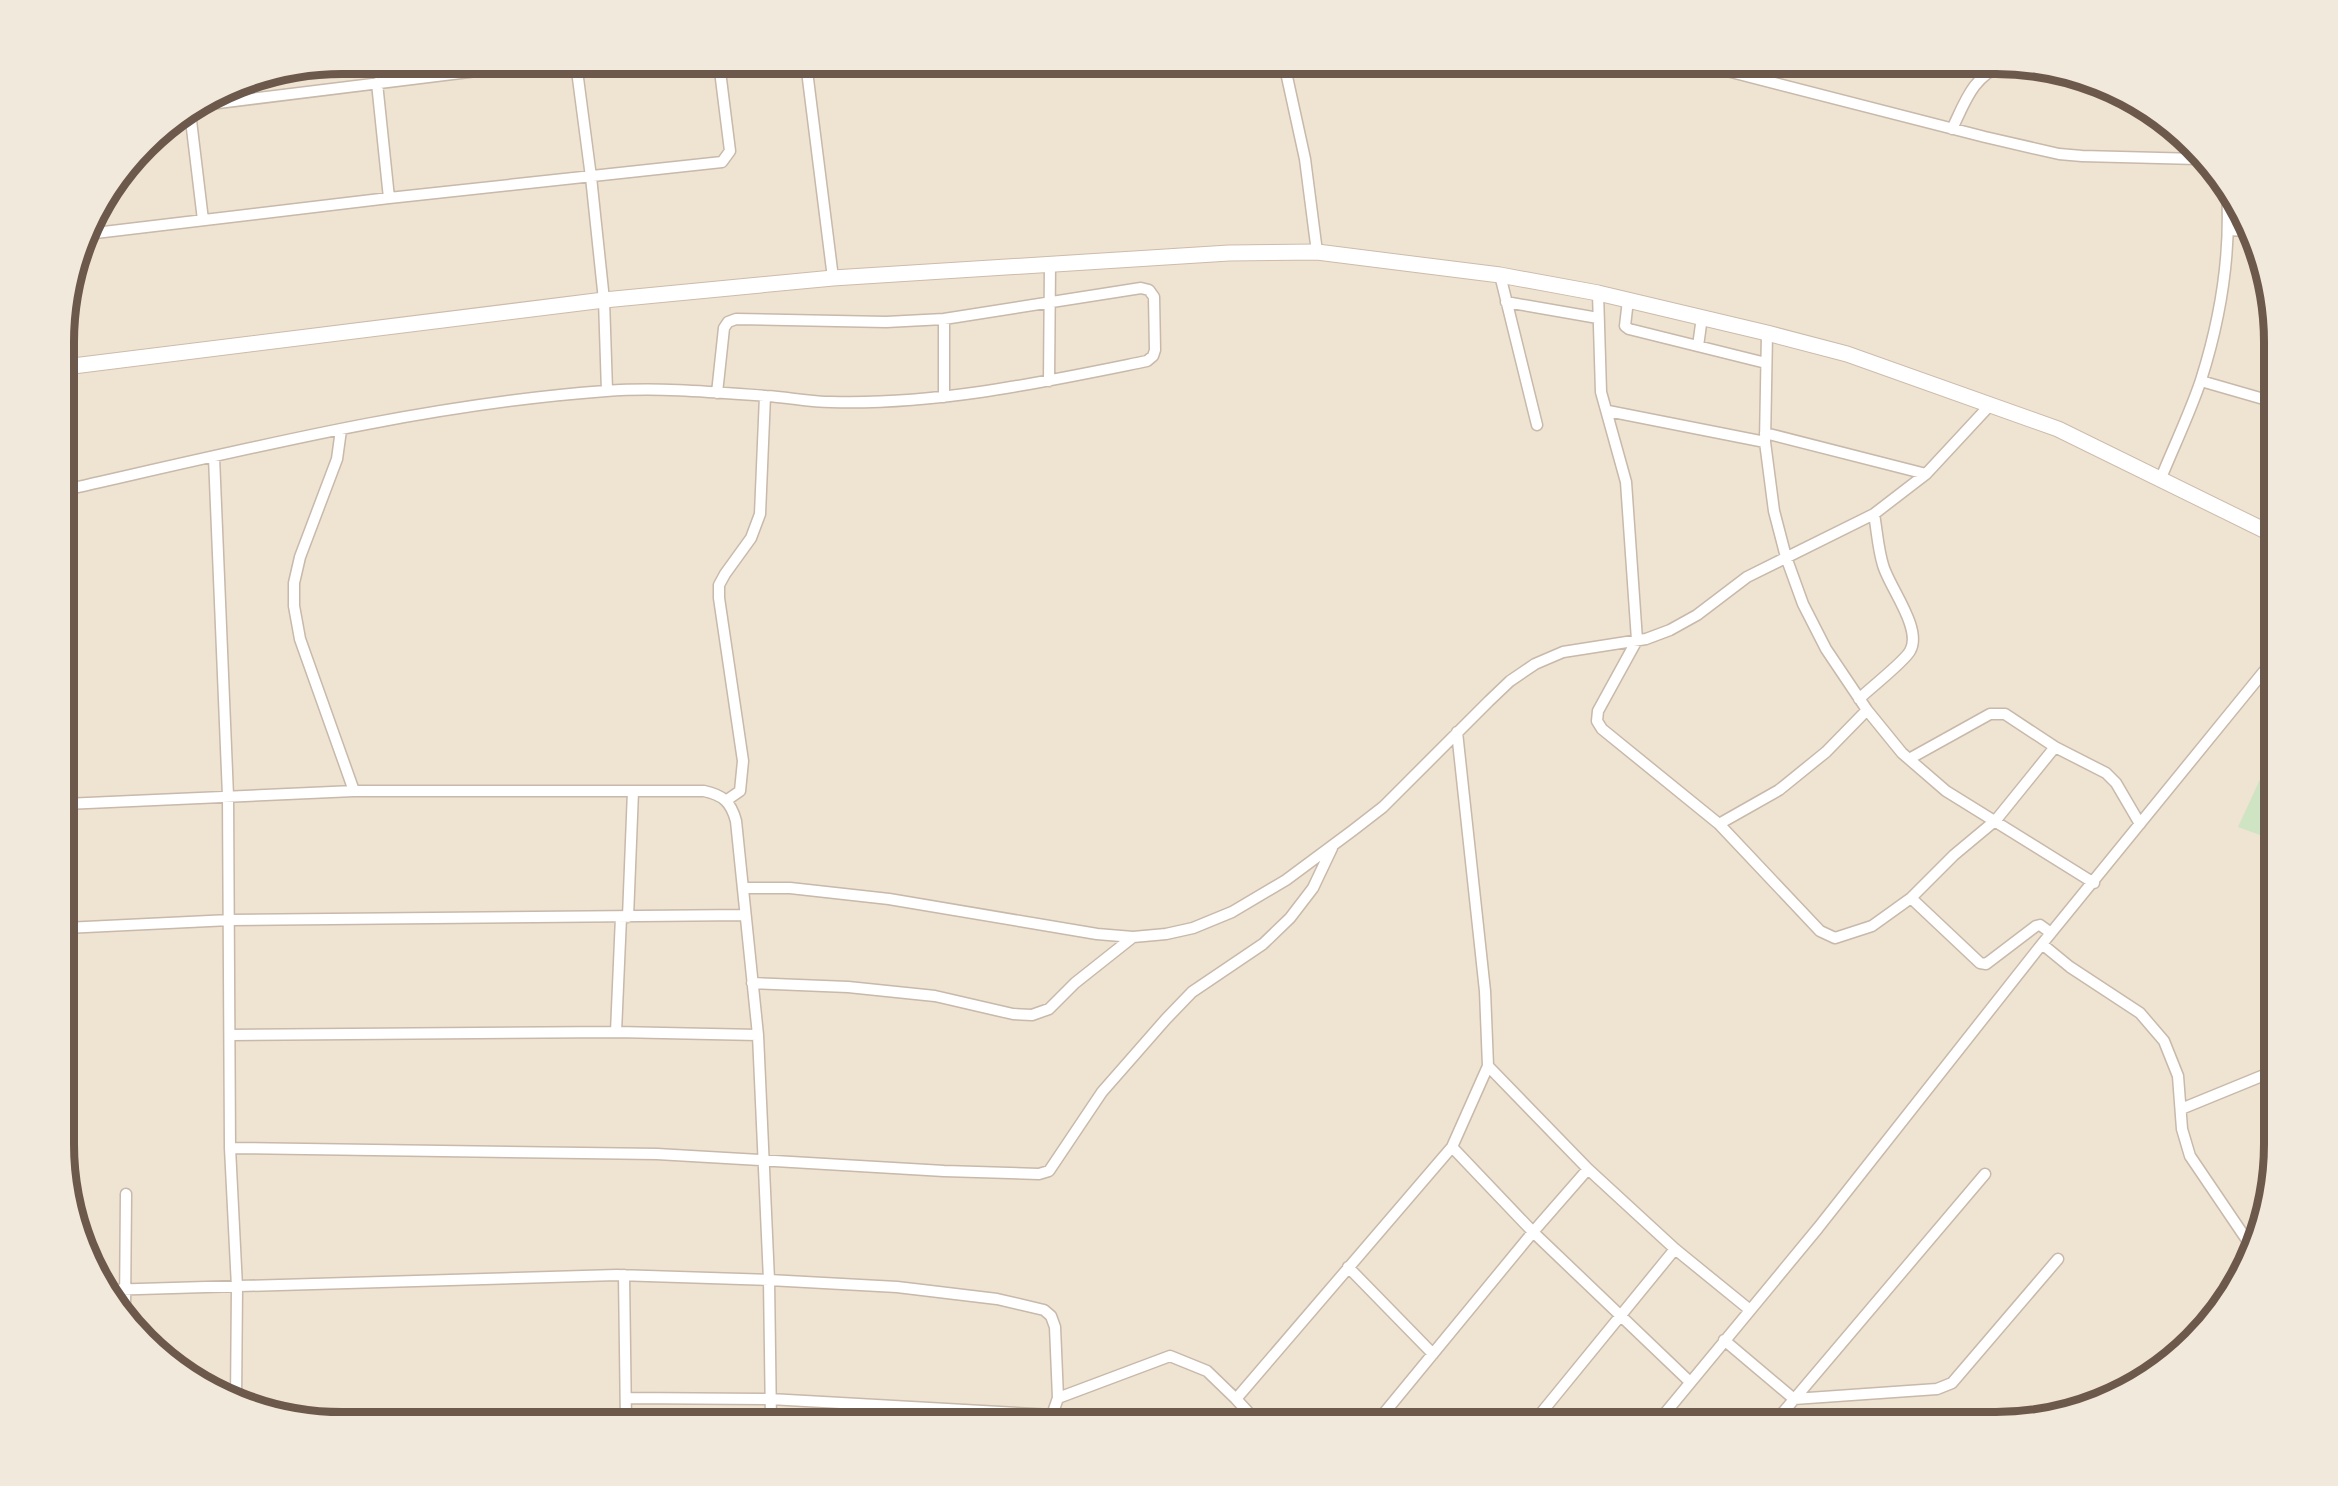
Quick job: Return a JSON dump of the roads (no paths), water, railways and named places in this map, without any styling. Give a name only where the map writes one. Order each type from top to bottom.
[{"type":"street","points":[[219,103],[451,74]]},
{"type":"street","points":[[577,74],[604,300],[607,391]]},
{"type":"street","points":[[97,233],[722,162],[730,151],[720,74]]},
{"type":"street","points":[[807,74],[833,278]]},
{"type":"street","points":[[1286,74],[1305,159],[1317,252]]},
{"type":"street","points":[[1752,74],[1952,129],[2059,154],[2192,159]]},
{"type":"street","points":[[1952,129],[1975,83],[1984,74]]},
{"type":"street","points":[[377,83],[389,198]]},
{"type":"street","points":[[191,120],[203,220]]},
{"type":"street","points":[[2161,478],[2201,381],[2217,320],[2229,230],[2228,205]]},
{"type":"street","points":[[2229,230],[2240,231]]},
{"type":"street","points":[[74,366],[604,300],[833,278],[1229,253],[1317,252],[1500,275],[1598,293],[1847,354],[2058,429],[2264,530]]},
{"type":"street","points":[[1049,381],[1050,264]]},
{"type":"street","points":[[1500,275],[1537,425]]},
{"type":"street","points":[[74,488],[341,430],[479,406],[607,391],[667,390],[830,402],[944,397],[1049,381],[1147,361],[1153,356],[1155,350],[1154,297],[1149,290],[1141,288],[944,319],[886,322],[736,319],[728,322],[724,328],[717,393]]},
{"type":"street","points":[[1598,293],[1601,392],[1626,482],[1637,640],[1598,711],[1597,721],[1602,729],[1719,824],[1820,931],[1834,938],[1872,926],[1911,897],[1954,855],[1996,820],[2055,747]]},
{"type":"street","points":[[1628,300],[1625,326],[1629,329],[1766,363]]},
{"type":"street","points":[[1506,302],[1598,318]]},
{"type":"street","points":[[1698,346],[1702,317]]},
{"type":"street","points":[[944,319],[944,397]]},
{"type":"street","points":[[1767,333],[1765,438],[1774,511],[1786,557],[1803,604],[1826,649],[1866,710],[1909,759],[1946,790],[2094,883]]},
{"type":"street","points":[[2201,381],[2264,399]]},
{"type":"street","points":[[727,800],[740,791],[743,761],[719,585],[751,538],[760,514],[765,396]]},
{"type":"street","points":[[744,888],[790,888],[878,897],[1055,928],[1133,937],[1166,934],[1193,928],[1232,912],[1286,880],[1383,807],[1510,681],[1535,664],[1563,652],[1637,640],[1670,630],[1696,615],[1747,577],[1874,514],[1926,474],[1991,404]]},
{"type":"street","points":[[1608,411],[1765,438],[1926,474]]},
{"type":"street","points":[[341,430],[337,459],[300,557],[294,584],[294,606],[300,639],[354,791]]},
{"type":"street","points":[[214,457],[228,795],[231,1149],[237,1287],[236,1391]]},
{"type":"street","points":[[1859,699],[1910,651],[1914,638],[1910,622],[1885,572],[1874,514]]},
{"type":"street","points":[[1666,1412],[1818,1228],[2051,933],[2264,671]]},
{"type":"street","points":[[1719,824],[1779,790],[1826,752],[1866,710]]},
{"type":"street","points":[[1909,759],[1990,714],[1998,712],[2005,714],[2055,747],[2111,778],[2140,824]]},
{"type":"street","points":[[1236,1399],[1452,1147],[1488,1066],[1485,991],[1457,732]]},
{"type":"street","points":[[74,804],[354,791],[704,791],[718,794],[727,800],[736,821],[758,1035],[769,1280],[771,1412]]},
{"type":"street","points":[[615,1032],[633,791]]},
{"type":"street","points":[[231,1149],[645,1154],[944,1171],[1039,1174],[1049,1171],[1102,1092],[1192,992],[1263,944],[1290,918],[1313,888],[1333,845]]},
{"type":"street","points":[[1911,897],[1980,963],[1986,964],[2036,926],[2040,925],[2051,933]]},
{"type":"street","points":[[74,928],[230,920],[745,915]]},
{"type":"street","points":[[752,983],[848,987],[935,996],[1013,1014],[1032,1015],[1050,1009],[1075,983],[1133,937]]},
{"type":"street","points":[[2042,945],[2070,967],[2140,1013],[2164,1041],[2178,1076],[2182,1129],[2190,1156],[2247,1240]]},
{"type":"street","points":[[230,1035],[615,1032],[758,1035]]},
{"type":"street","points":[[1488,1066],[1588,1169],[1675,1249],[1750,1310]]},
{"type":"street","points":[[2181,1109],[2264,1075]]},
{"type":"street","points":[[1452,1147],[1533,1232],[1690,1382]]},
{"type":"street","points":[[1385,1412],[1533,1232],[1588,1169]]},
{"type":"street","points":[[1783,1412],[1985,1174]]},
{"type":"street","points":[[125,1302],[126,1194]]},
{"type":"street","points":[[1542,1412],[1675,1249]]},
{"type":"street","points":[[1724,1340],[1794,1400],[1937,1389],[1952,1383],[2058,1259]]},
{"type":"street","points":[[1348,1267],[1433,1354]]},
{"type":"street","points":[[624,1275],[626,1412]]},
{"type":"street","points":[[117,1290],[624,1275],[897,1287],[996,1299],[1044,1310],[1051,1316],[1055,1328],[1058,1398],[1054,1412]]},
{"type":"street","points":[[1058,1398],[1170,1356],[1207,1371],[1248,1412]]},
{"type":"street","points":[[626,1398],[770,1399],[981,1412]]}]
